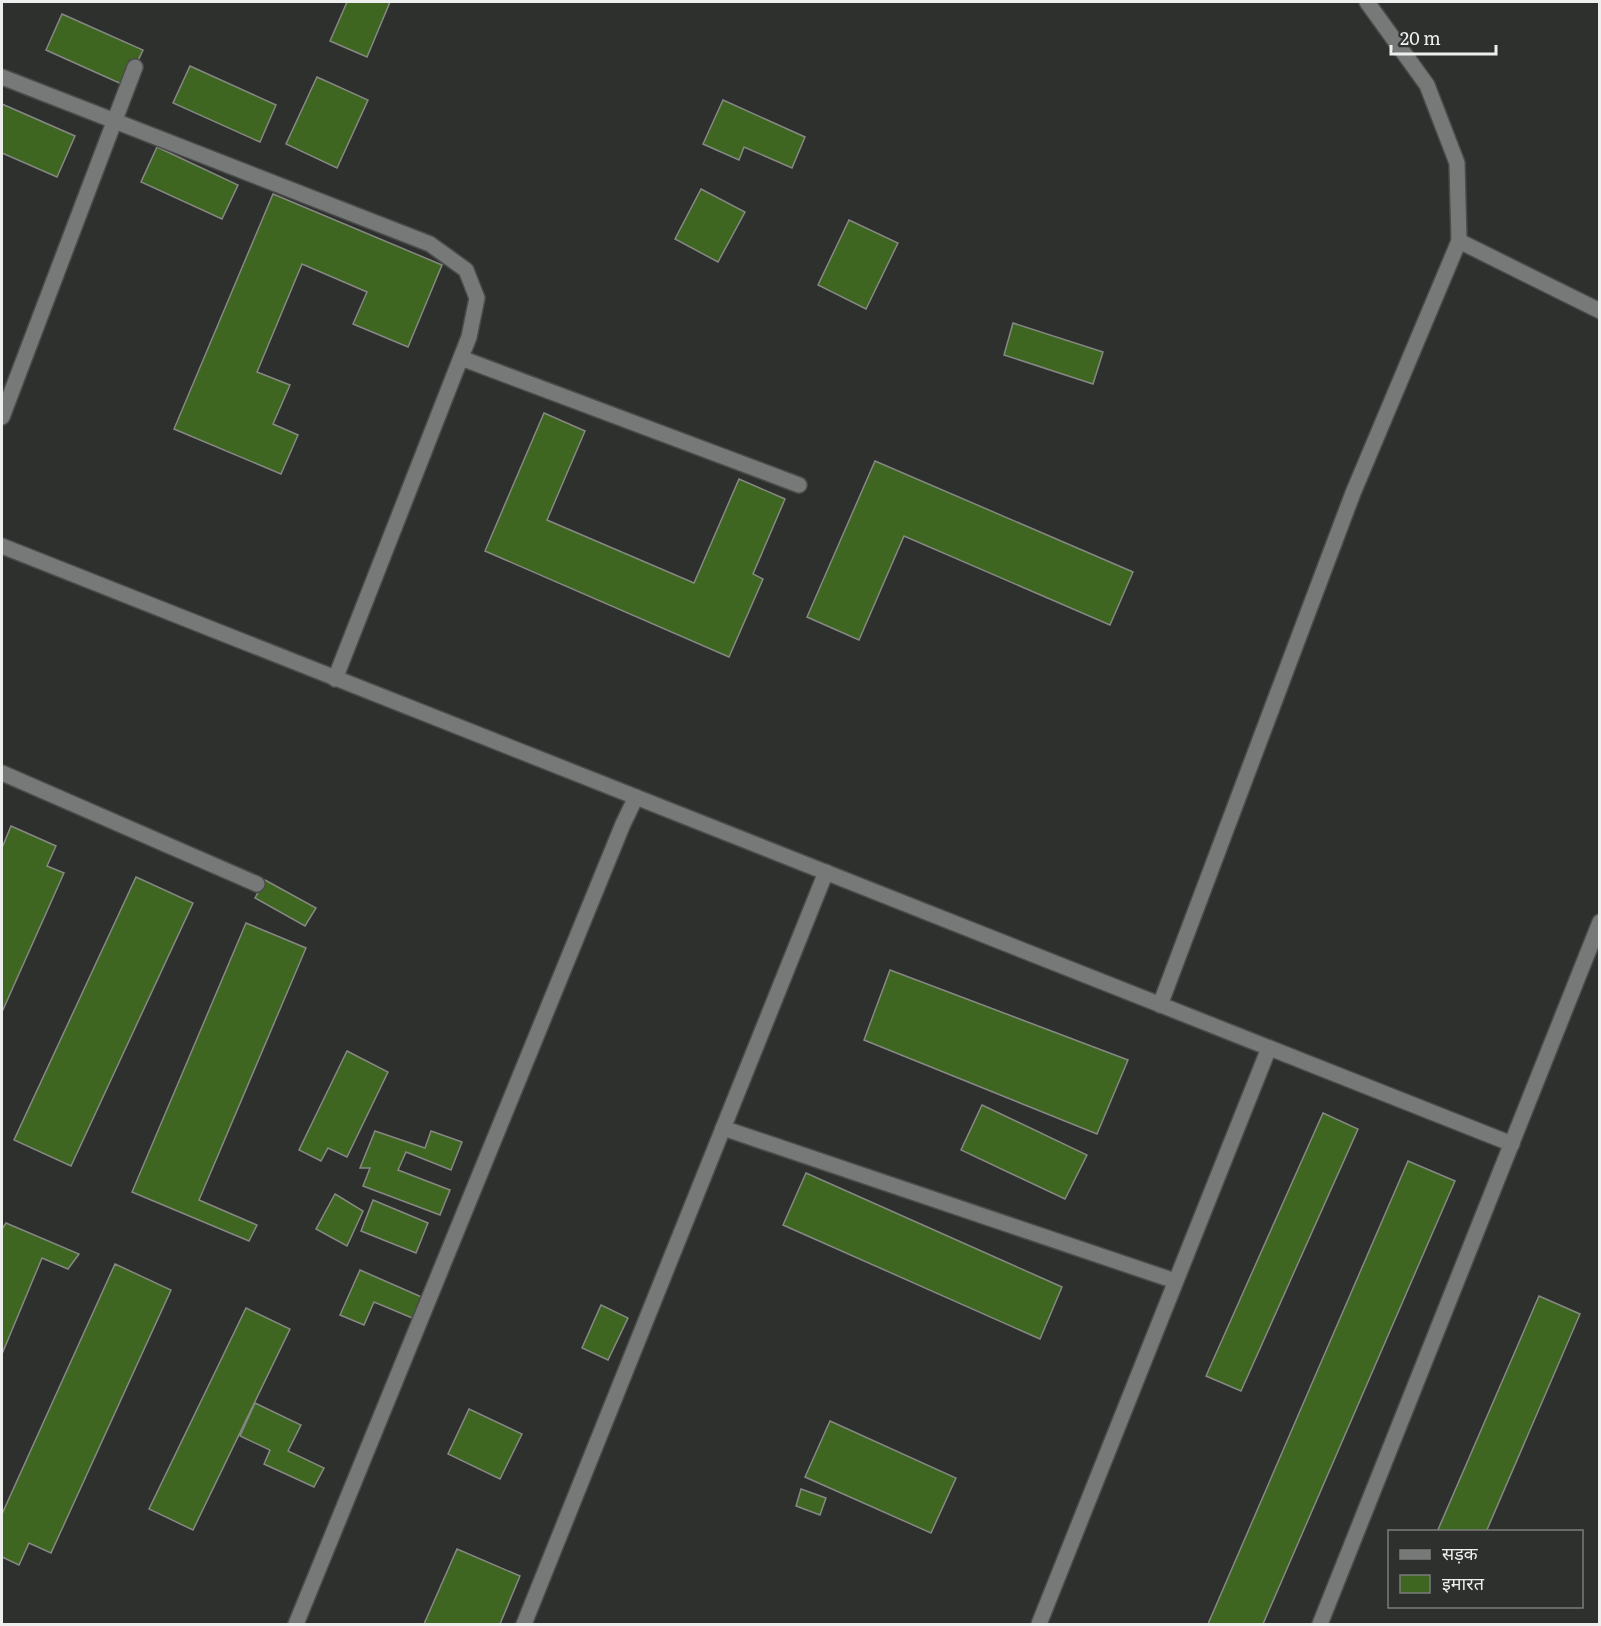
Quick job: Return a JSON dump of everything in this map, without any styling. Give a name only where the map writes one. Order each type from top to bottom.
[{"type":"street","points":[[1160,1005],[1353,494],[1460,241],[1457,164],[1427,85],[1367,2]]},
{"type":"street","points":[[2,417],[135,67]]},
{"type":"street","points":[[2,78],[430,244],[466,270],[477,298],[469,337],[335,678]]},
{"type":"street","points":[[1460,241],[1599,311]]},
{"type":"street","points":[[461,358],[799,485]]},
{"type":"street","points":[[2,546],[1512,1144]]},
{"type":"street","points":[[2,773],[64,802],[257,884]]},
{"type":"street","points":[[296,1624],[636,797]]},
{"type":"street","points":[[524,1624],[826,872]]},
{"type":"street","points":[[1320,1624],[1599,922]]},
{"type":"street","points":[[1039,1624],[1269,1048]]},
{"type":"street","points":[[723,1128],[1176,1281]]},
{"type":"building","points":[[347,2],[390,2],[367,57],[330,41]]},
{"type":"building","points":[[62,14],[143,50],[126,86],[46,50]]},
{"type":"building","points":[[190,66],[276,105],[260,142],[173,103]]},
{"type":"building","points":[[317,77],[368,100],[337,168],[286,144]]},
{"type":"building","points":[[723,100],[805,137],[792,168],[744,147],[739,160],[703,144]]},
{"type":"building","points":[[2,104],[75,136],[57,177],[2,153]]},
{"type":"building","points":[[157,147],[238,185],[222,219],[141,182]]},
{"type":"building","points":[[701,189],[745,212],[718,262],[675,239]]},
{"type":"building","points":[[273,194],[442,265],[408,347],[353,324],[367,292],[302,264],[257,372],[290,385],[273,424],[298,435],[281,474],[174,429]]},
{"type":"building","points":[[849,220],[898,243],[866,309],[818,285]]},
{"type":"building","points":[[1013,323],[1103,352],[1093,384],[1004,355]]},
{"type":"building","points":[[544,413],[585,431],[547,520],[694,583],[739,479],[785,499],[753,574],[763,579],[729,657],[485,551]]},
{"type":"building","points":[[875,461],[1133,572],[1110,625],[904,536],[859,640],[807,617]]},
{"type":"building","points":[[11,826],[56,846],[47,866],[64,873],[2,1012],[2,848]]},
{"type":"building","points":[[136,877],[193,903],[71,1166],[14,1140]]},
{"type":"building","points":[[265,880],[316,908],[305,926],[255,898]]},
{"type":"building","points":[[246,923],[306,948],[199,1200],[257,1225],[249,1241],[132,1192]]},
{"type":"building","points":[[890,970],[1128,1060],[1097,1134],[864,1040]]},
{"type":"building","points":[[347,1051],[388,1072],[347,1157],[328,1148],[321,1161],[299,1150]]},
{"type":"building","points":[[982,1105],[1087,1155],[1065,1199],[961,1150]]},
{"type":"building","points":[[1323,1113],[1358,1129],[1241,1391],[1206,1376]]},
{"type":"building","points":[[375,1131],[425,1148],[431,1131],[462,1142],[451,1170],[406,1152],[398,1170],[450,1190],[440,1215],[363,1186],[370,1168],[360,1168]]},
{"type":"building","points":[[1408,1161],[1455,1181],[1263,1624],[1208,1624]]},
{"type":"building","points":[[806,1173],[1062,1287],[1040,1339],[783,1225]]},
{"type":"building","points":[[335,1194],[363,1211],[347,1246],[316,1229]]},
{"type":"building","points":[[373,1200],[428,1223],[416,1253],[361,1231]]},
{"type":"building","points":[[6,1223],[79,1254],[68,1269],[42,1258],[2,1354],[2,1229]]},
{"type":"building","points":[[115,1264],[171,1290],[51,1553],[29,1543],[19,1565],[2,1557],[2,1514]]},
{"type":"building","points":[[360,1270],[426,1299],[417,1320],[374,1302],[364,1325],[340,1315]]},
{"type":"building","points":[[1539,1296],[1580,1314],[1487,1530],[1438,1530]]},
{"type":"building","points":[[601,1305],[628,1318],[608,1360],[582,1348]]},
{"type":"building","points":[[246,1308],[290,1329],[193,1530],[149,1509]]},
{"type":"building","points":[[255,1403],[301,1425],[288,1451],[324,1468],[314,1487],[264,1464],[270,1450],[240,1436]]},
{"type":"building","points":[[469,1409],[522,1434],[500,1479],[448,1454]]},
{"type":"building","points":[[830,1421],[956,1478],[931,1533],[805,1477]]},
{"type":"building","points":[[801,1489],[826,1498],[820,1515],[796,1506]]},
{"type":"building","points":[[457,1549],[520,1576],[500,1624],[424,1624]]}]
